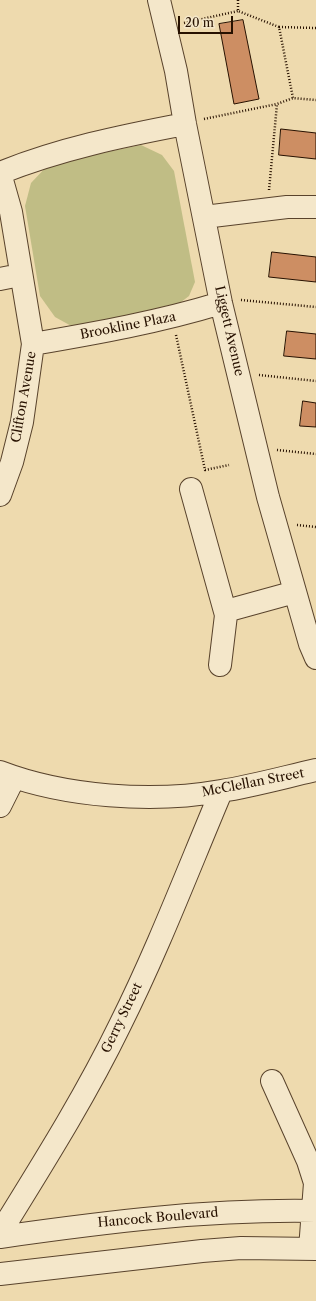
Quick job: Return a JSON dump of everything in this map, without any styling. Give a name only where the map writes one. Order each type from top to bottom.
[{"type":"street","name":"Liggett Avenue","points":[[159,0],[176,71],[185,124],[221,300],[238,373],[268,497],[310,644],[316,658]]},
{"type":"street","points":[[0,173],[34,160],[131,134],[185,124]]},
{"type":"street","name":"Clifton Avenue","points":[[0,173],[10,277],[33,344],[22,422],[12,462],[0,495]]},
{"type":"street","points":[[204,217],[287,207],[316,207]]},
{"type":"street","name":"Brookline Plaza","points":[[33,344],[125,328],[177,317],[221,300]]},
{"type":"street","points":[[191,489],[226,612],[225,633],[220,665]]},
{"type":"street","points":[[226,612],[295,592]]},
{"type":"street","name":"McClellan Street","points":[[7,775],[73,790],[115,796],[171,796],[221,792],[316,770]]},
{"type":"street","points":[[0,806],[7,775]]},
{"type":"street","name":"Gerry Street","points":[[0,1233],[49,1153],[120,1026],[157,944],[221,792]]},
{"type":"street","points":[[0,1274],[202,1251],[241,1248],[313,1249],[315,1184],[310,1152],[272,1081]]},
{"type":"street","name":"Hancock Boulevard","points":[[0,1238],[87,1224],[181,1214],[258,1210],[314,1211]]},
{"type":"path","points":[[238,0],[238,11]]},
{"type":"path","points":[[166,26],[238,11],[279,27],[316,28]]},
{"type":"path","points":[[279,27],[293,98]]},
{"type":"path","points":[[185,124],[216,115],[278,104],[293,98],[316,100]]},
{"type":"path","points":[[266,209],[278,104]]},
{"type":"path","points":[[221,300],[316,307]]},
{"type":"path","points":[[176,335],[205,470],[229,465]]},
{"type":"path","points":[[238,373],[316,381]]},
{"type":"path","points":[[256,448],[316,454]]},
{"type":"shaded area","points":[[141,145],[162,155],[174,171],[195,282],[189,296],[172,309],[75,328],[55,317],[40,296],[25,206],[31,183],[49,164]]},
{"type":"building","points":[[243,20],[259,99],[234,104],[219,24]]},
{"type":"building","points":[[281,129],[316,133],[316,159],[279,155]]},
{"type":"building","points":[[272,252],[316,257],[316,282],[269,277]]},
{"type":"building","points":[[287,331],[316,334],[316,359],[284,356]]},
{"type":"building","points":[[303,401],[316,403],[316,427],[300,426]]}]
